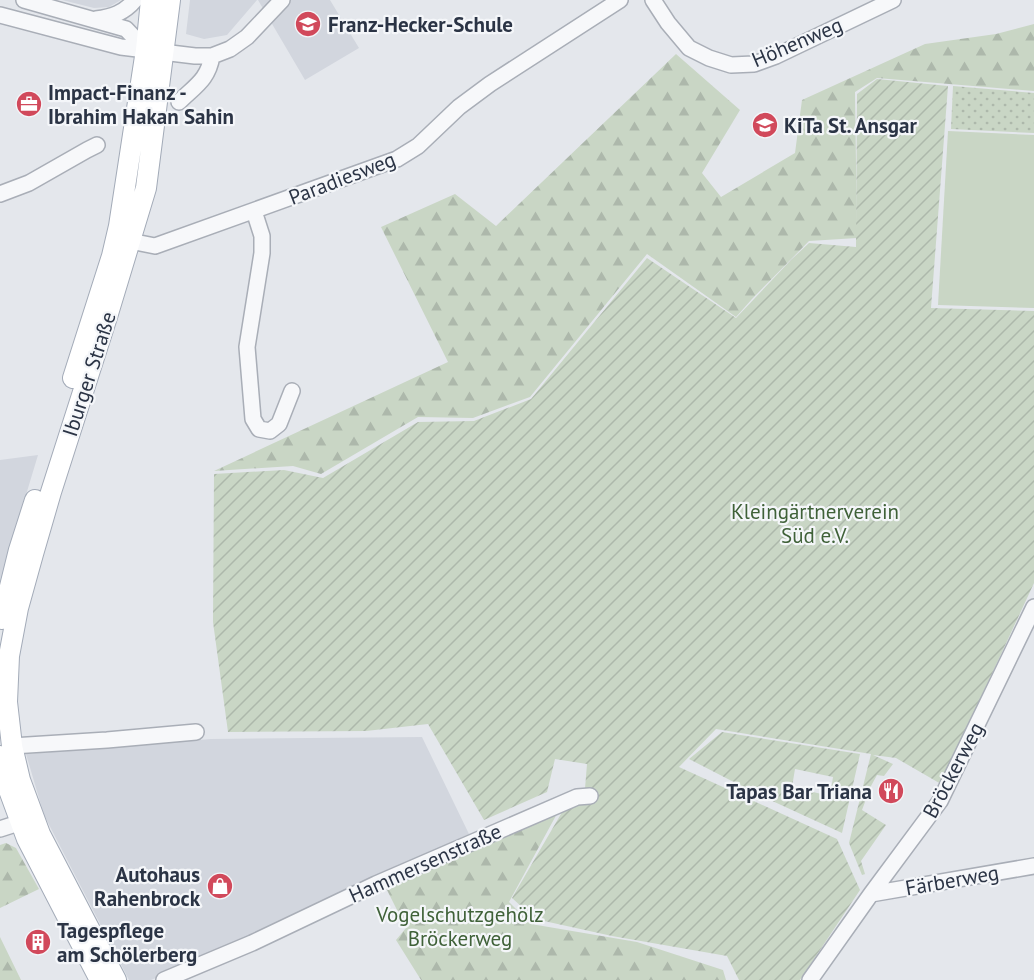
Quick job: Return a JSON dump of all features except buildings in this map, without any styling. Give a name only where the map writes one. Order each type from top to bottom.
[{"type":"main road","name":"Iburger Straße","points":[[116,980],[40,834],[27,820],[6,782],[7,702],[9,656],[18,608],[51,492],[146,188],[155,51],[151,0]]},
{"type":"main road","name":"Iburger Straße","points":[[0,631],[19,550],[112,256],[155,51],[170,0]]},
{"type":"main road","name":"Iburger Straße","points":[[27,820],[30,845],[100,980]]},
{"type":"street","points":[[24,0],[126,29],[155,51]]},
{"type":"street","points":[[92,19],[115,15],[126,10],[135,0]]},
{"type":"street","points":[[0,15],[115,45],[195,56],[212,56],[230,50],[247,37],[282,0]]},
{"type":"street","name":"Paradiesweg","points":[[130,241],[155,246],[397,159],[418,146],[459,107],[490,84],[620,0]]},
{"type":"street","name":"Höhenweg","points":[[653,0],[689,48],[731,65],[754,64],[776,56],[893,0]]},
{"type":"street","points":[[179,102],[206,76],[212,56]]},
{"type":"street","points":[[0,194],[28,183],[97,145]]},
{"type":"street","points":[[254,211],[262,236],[262,253],[247,347],[253,419],[259,429],[270,431],[279,424],[292,391]]},
{"type":"street","name":"Bröckerweg","points":[[810,980],[940,801],[1027,636],[1034,608]]},
{"type":"street","points":[[6,751],[196,732]]},
{"type":"street","name":"Hammersenstraße","points":[[164,980],[252,943],[376,884],[577,797],[590,795]]},
{"type":"street","points":[[0,829],[27,820]]},
{"type":"street","name":"Färberweg","points":[[871,894],[1034,866]]},
{"type":"shaded area","points":[[62,0],[121,0],[109,7],[94,8]]},
{"type":"shaded area","points":[[190,0],[257,0],[227,35],[204,39],[186,34]]},
{"type":"shaded area","name":"Franz-Hecker-Schule","points":[[258,0],[330,0],[359,48],[305,80]]},
{"type":"shaded area","points":[[38,455],[10,548],[0,585],[0,460]]},
{"type":"shaded area","name":"Autohaus Rahenbrock","points":[[422,737],[469,834],[249,938],[151,980],[129,980],[44,815],[26,754],[211,739]]},
{"type":"green space","points":[[1034,24],[1034,91],[877,78],[855,92],[857,238],[809,241],[736,317],[647,254],[530,397],[473,418],[418,417],[321,474],[293,466],[214,471],[448,362],[381,227],[455,194],[496,226],[676,54],[740,110],[702,173],[721,197],[795,153],[802,100],[925,44],[996,34]]},
{"type":"green space","name":"Kleingärtnerverein Süd e.V.","points":[[877,79],[948,86],[931,308],[1034,311],[1034,583],[941,784],[896,758],[873,755],[893,764],[884,776],[877,775],[862,810],[886,825],[861,861],[865,874],[862,875],[849,843],[871,754],[716,729],[679,767],[837,839],[860,890],[800,980],[739,980],[727,956],[612,936],[535,919],[512,898],[565,807],[584,801],[587,764],[555,759],[547,792],[484,820],[428,724],[366,731],[228,732],[213,622],[214,474],[284,470],[323,478],[418,422],[474,421],[531,399],[647,258],[736,318],[809,243],[856,247],[857,94]]},
{"type":"green space","points":[[953,86],[1034,93],[1034,133],[951,129]]},
{"type":"green space","points":[[948,131],[1034,135],[1034,308],[938,305]]},
{"type":"green space","points":[[722,732],[860,754],[842,833],[759,795],[689,759]],"holes":[[[795,769],[833,777],[830,796],[792,787]]]},
{"type":"green space","name":"Vogelschutzgehölz Bröckerweg","points":[[559,810],[509,902],[531,924],[637,942],[723,970],[726,980],[421,980],[396,940],[406,928],[384,884]]},
{"type":"green space","points":[[6,843],[16,848],[39,889],[0,908],[0,845]]},
{"type":"green space","points":[[0,937],[21,980],[0,980]]},
{"type":"place","name":"Franz-Hecker-Schule","points":[[308,24]]},
{"type":"place","name":"Impact-Finanz - Ibrahim Hakan Sahin","points":[[29,104]]},
{"type":"place","name":"KiTa St. Ansgar","points":[[765,125]]},
{"type":"place","name":"Tapas Bar Triana","points":[[891,791]]},
{"type":"place","name":"Autohaus Rahenbrock","points":[[220,886]]},
{"type":"place","name":"Tagespflege am Schölerberg","points":[[38,942]]}]
